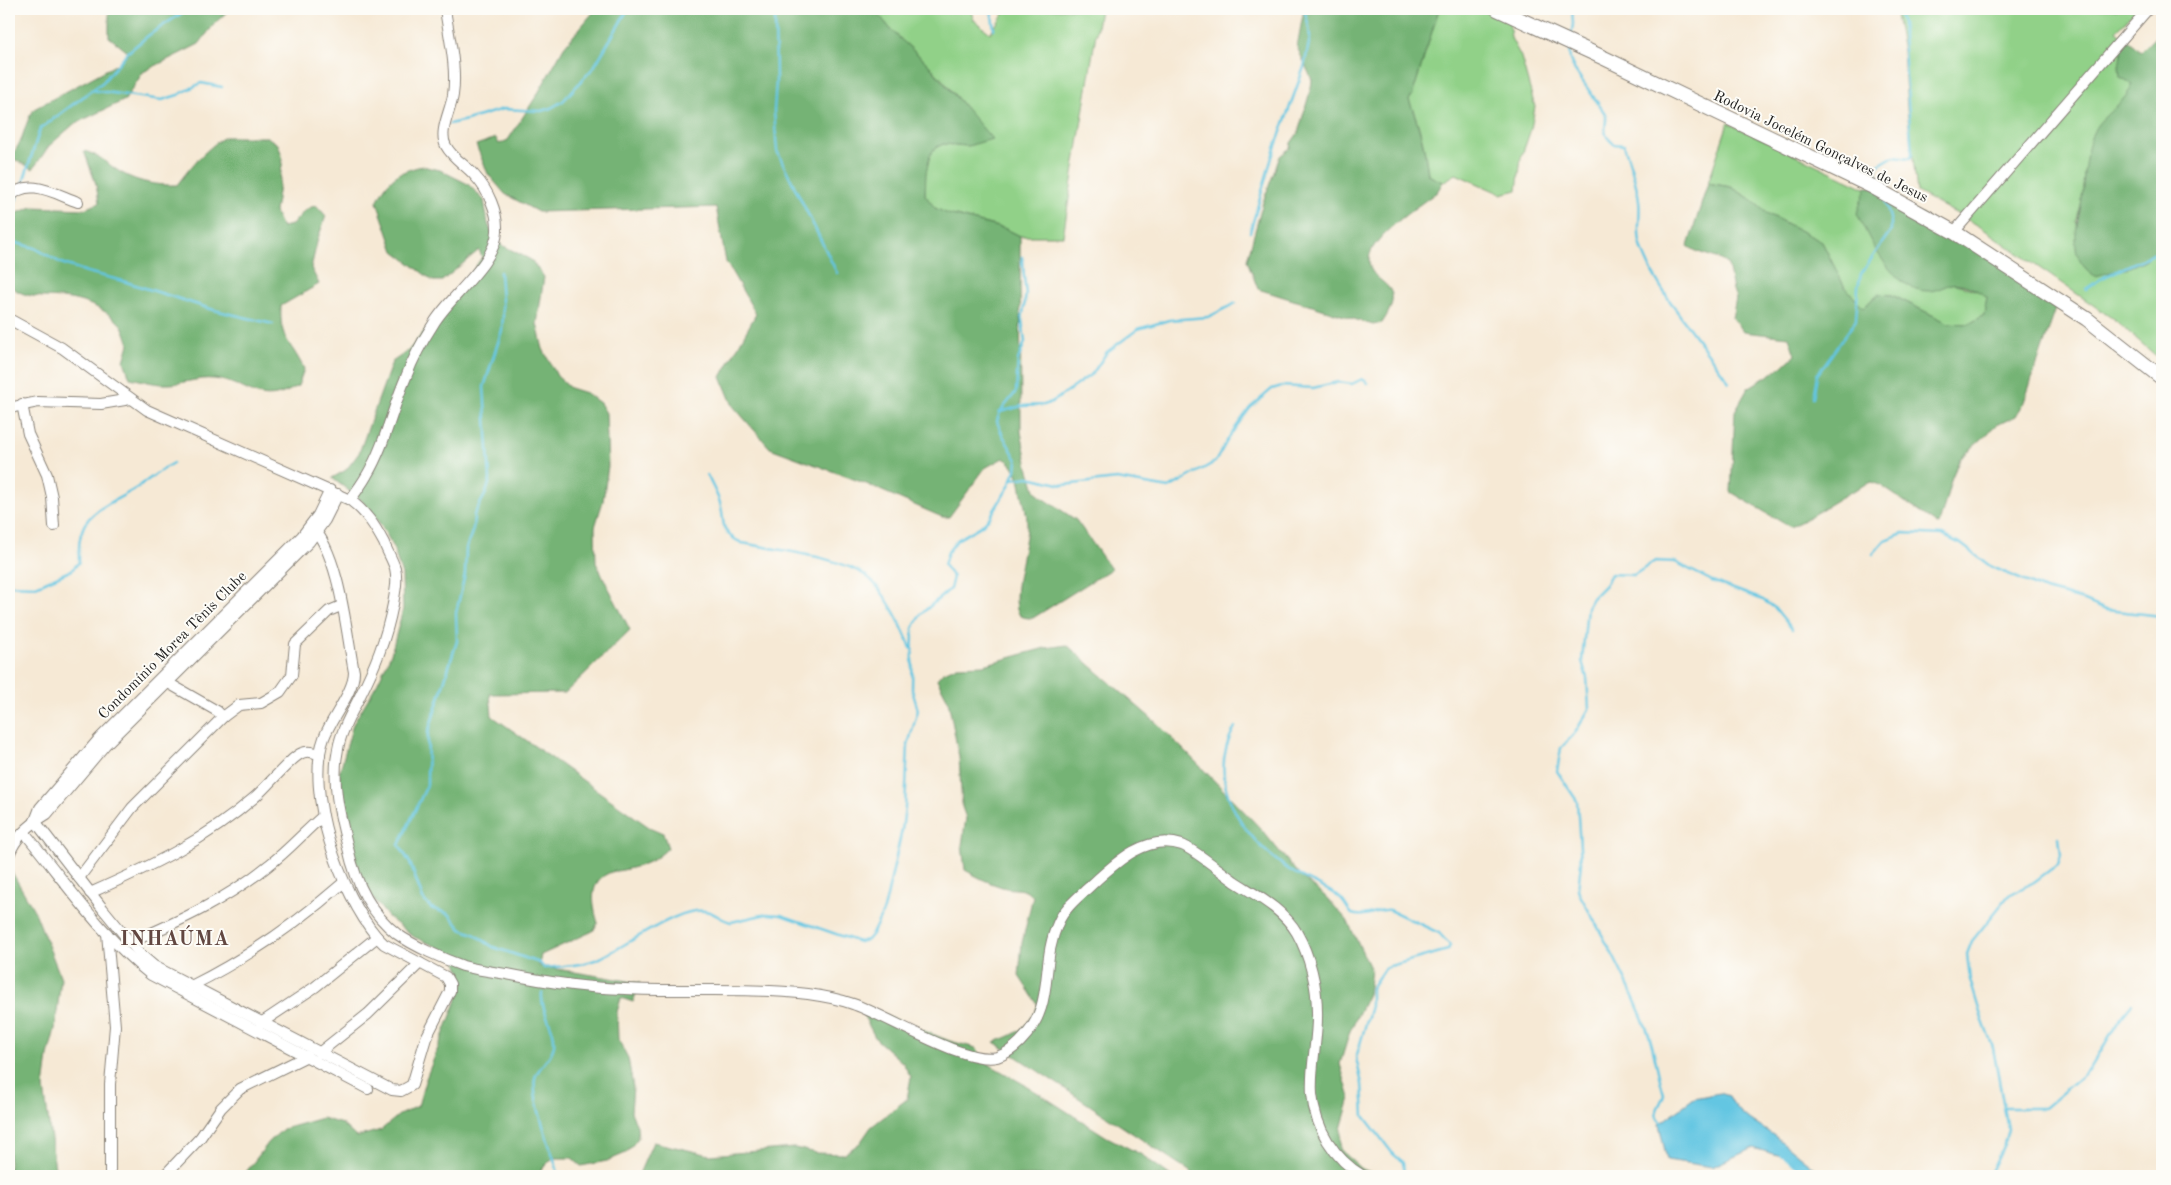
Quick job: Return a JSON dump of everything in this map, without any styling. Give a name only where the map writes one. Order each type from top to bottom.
[{"type":"main road","name":"Rodovia Jocelém Gonçalves de Jesus","points":[[1497,9],[1871,186],[1954,232],[2087,319],[2162,378]]},
{"type":"street","points":[[350,500],[367,475],[381,446],[406,377],[419,348],[434,322],[489,256],[497,236],[494,211],[488,196],[476,176],[454,156],[444,141],[444,131],[451,108],[455,81],[445,9]]},
{"type":"street","points":[[1954,232],[2148,9]]},
{"type":"street","points":[[9,198],[20,188],[34,187],[78,202]]},
{"type":"street","points":[[9,319],[62,348],[146,410],[350,500],[358,506],[376,527],[394,567],[397,585],[382,650],[350,716],[338,748],[336,766],[338,800],[352,868],[362,891],[379,915],[395,932],[419,946],[463,966],[527,978],[582,986],[624,989],[759,991],[811,994],[852,1003],[932,1041],[970,1055],[995,1058],[1013,1049],[1032,1030],[1044,1001],[1050,947],[1060,918],[1090,886],[1131,852],[1154,843],[1169,842],[1187,847],[1277,910],[1296,930],[1306,952],[1316,990],[1318,1015],[1312,1095],[1317,1117],[1327,1142],[1349,1167],[1363,1176]]},
{"type":"street","points":[[9,408],[22,404],[44,402],[100,404],[131,400]]},
{"type":"street","points":[[22,404],[28,434],[47,475],[52,497],[54,526]]},
{"type":"street","name":"Condomínio Morea Tênis Clube","points":[[9,855],[12,846],[24,832],[35,821],[47,814],[105,745],[164,681],[299,552],[334,492]]},
{"type":"street","points":[[35,821],[90,893],[154,966],[392,1090],[401,1091],[409,1088],[414,1081],[426,1038],[451,987],[446,977],[384,944],[377,937],[343,883],[323,816],[319,775],[320,755],[328,730],[354,676],[331,556],[314,528]]},
{"type":"street","points":[[78,878],[132,808],[223,717],[240,705],[261,703],[280,692],[292,675],[295,644],[329,611],[341,606]]},
{"type":"street","name":"Condomínio Morea Tênis Clube","points":[[164,681],[217,711],[223,717]]},
{"type":"street","points":[[90,893],[152,865],[202,836],[252,800],[299,754],[311,752],[320,755]]},
{"type":"street","points":[[131,942],[184,919],[235,890],[271,864],[323,816]]},
{"type":"street","points":[[24,832],[107,933],[135,962],[151,974],[368,1088]]},
{"type":"street","points":[[191,986],[238,961],[276,937],[343,883]]},
{"type":"street","points":[[107,933],[115,1026],[110,1084],[110,1176]]},
{"type":"street","points":[[261,1023],[315,987],[377,937]]},
{"type":"street","points":[[318,1053],[368,1014],[420,963]]},
{"type":"street","points":[[164,1176],[200,1138],[222,1108],[240,1089],[307,1056]]},
{"type":"green space","points":[[109,9],[230,9],[215,23],[199,44],[143,72],[125,100],[74,124],[49,146],[33,169],[10,157],[19,145],[34,109],[117,64],[129,53],[109,37]]},
{"type":"green space","points":[[596,9],[874,9],[893,32],[927,63],[992,139],[968,146],[943,144],[935,148],[930,155],[926,173],[925,195],[935,208],[948,214],[1006,229],[1020,236],[1021,432],[1028,467],[1035,490],[1040,496],[1076,520],[1111,569],[1033,618],[1023,617],[1019,614],[1016,595],[1027,532],[1027,519],[1018,475],[1007,460],[1003,458],[985,468],[949,517],[942,517],[864,483],[770,448],[733,406],[721,377],[756,314],[726,262],[716,207],[538,212],[505,194],[488,174],[476,145],[496,138],[499,144],[508,140],[537,95],[564,47]]},
{"type":"green space","points":[[874,9],[970,9],[974,20],[990,33],[1007,9],[1100,9],[1063,236],[1020,236],[1006,229],[948,214],[935,208],[925,195],[925,173],[930,155],[935,148],[943,144],[968,146],[991,138],[947,85],[927,63],[893,32]]},
{"type":"green space","points":[[1304,9],[1439,9],[1412,96],[1409,100],[1421,137],[1428,175],[1443,182],[1437,192],[1385,233],[1371,252],[1369,261],[1371,269],[1391,291],[1390,309],[1382,323],[1373,325],[1258,289],[1247,260],[1263,202],[1280,156],[1290,148],[1298,133],[1311,88],[1312,80],[1297,47]]},
{"type":"green space","points":[[1439,9],[1483,9],[1509,19],[1511,38],[1521,57],[1535,107],[1531,129],[1521,158],[1517,190],[1501,194],[1456,174],[1443,182],[1428,175],[1422,137],[1409,100],[1412,96]]},
{"type":"green space","points":[[1895,9],[2137,9],[2116,31],[2126,39],[2134,84],[2129,94],[2098,125],[2084,173],[2082,201],[2076,223],[2125,269],[2145,260],[2162,246],[2162,361],[2116,321],[1979,226],[1917,192],[1907,109],[1903,52]]},
{"type":"green space","points":[[2162,30],[2162,246],[2145,260],[2125,269],[2094,276],[2080,260],[2076,242],[2076,229],[2090,140],[2098,124],[2122,101],[2133,84],[2120,77],[2119,66],[2124,40],[2126,39],[2141,51]]},
{"type":"green space","points":[[1728,123],[1865,188],[1930,291],[1954,283],[1980,292],[1987,297],[1984,315],[1969,324],[1948,323],[1892,295],[1878,294],[1864,307],[1843,284],[1822,242],[1768,214],[1749,198],[1731,187],[1708,183]]},
{"type":"green space","points":[[224,137],[267,137],[278,144],[283,159],[275,212],[282,227],[292,225],[305,210],[316,205],[326,216],[318,238],[311,268],[319,284],[281,306],[284,333],[304,369],[298,386],[273,396],[254,393],[226,381],[214,379],[164,384],[130,378],[124,361],[129,344],[122,326],[116,320],[102,310],[85,303],[68,299],[27,295],[9,285],[9,224],[15,214],[32,207],[84,209],[99,203],[96,184],[84,151],[103,160],[121,173],[136,179],[160,185],[177,185],[198,159]]},
{"type":"green space","points":[[422,166],[440,170],[468,184],[484,200],[488,224],[496,242],[531,260],[544,277],[537,324],[543,349],[557,376],[570,388],[586,393],[600,403],[606,413],[608,466],[603,501],[595,527],[596,563],[630,630],[565,693],[490,694],[492,716],[649,827],[663,833],[668,848],[658,857],[647,863],[610,872],[601,878],[594,889],[594,903],[598,923],[593,931],[541,955],[539,966],[640,983],[633,1002],[621,998],[617,1012],[618,1039],[628,1058],[633,1087],[631,1112],[637,1126],[638,1138],[626,1153],[607,1161],[581,1166],[572,1158],[553,1158],[540,1171],[542,1176],[243,1176],[269,1142],[283,1129],[322,1118],[342,1124],[356,1137],[381,1130],[399,1115],[418,1106],[425,1081],[464,982],[454,954],[414,937],[388,917],[361,883],[342,808],[339,774],[353,724],[378,682],[391,654],[403,609],[402,575],[392,544],[378,521],[361,500],[332,478],[346,470],[359,453],[392,362],[408,351],[467,279],[482,257],[479,250],[442,281],[433,281],[394,251],[377,202],[385,187],[394,177]]},
{"type":"green space","points":[[1708,183],[1731,187],[1749,198],[1768,214],[1822,242],[1843,284],[1864,307],[1878,294],[1892,295],[1948,323],[1969,324],[1984,315],[1987,297],[1975,289],[1955,283],[1932,291],[1916,289],[1894,274],[1868,237],[1857,213],[1866,187],[1878,187],[2058,303],[2024,402],[2016,416],[1997,425],[1960,459],[1952,477],[1939,525],[1880,485],[1871,482],[1790,527],[1731,492],[1735,411],[1748,388],[1782,367],[1795,355],[1789,337],[1743,332],[1732,318],[1736,298],[1728,265],[1688,246]]},
{"type":"green space","points":[[1067,645],[1160,726],[1261,829],[1299,875],[1326,897],[1347,920],[1371,970],[1368,994],[1350,1031],[1340,1064],[1350,1098],[1341,1129],[1340,1149],[1360,1168],[1380,1176],[1197,1176],[994,1042],[1020,1030],[1030,1020],[1038,1005],[1019,976],[1022,943],[1033,896],[1022,890],[992,884],[965,870],[962,845],[966,818],[962,807],[959,757],[948,700],[937,679],[942,673],[957,666],[983,665],[1045,648]]},
{"type":"green space","points":[[9,867],[35,912],[61,978],[55,1029],[48,1056],[44,1088],[56,1176],[9,1176]]},
{"type":"green space","points":[[858,1005],[950,1041],[976,1048],[985,1062],[1027,1086],[1107,1137],[1142,1155],[1171,1176],[638,1176],[653,1142],[710,1155],[795,1148],[817,1153],[844,1154],[860,1143],[871,1127],[907,1099],[911,1077],[903,1063],[876,1039]]},
{"type":"water","points":[[1720,1093],[1729,1096],[1743,1115],[1776,1137],[1825,1176],[1811,1176],[1785,1157],[1753,1148],[1712,1167],[1667,1160],[1659,1124],[1694,1098]]},
{"type":"waterway","points":[[22,186],[40,129],[103,82],[127,53],[149,35],[188,9]]},
{"type":"waterway","points":[[449,124],[503,109],[541,111],[563,101],[594,67],[628,9]]},
{"type":"waterway","points":[[775,9],[776,81],[774,111],[777,151],[837,273]]},
{"type":"waterway","points":[[991,9],[994,29]]},
{"type":"waterway","points":[[1250,232],[1272,157],[1304,67],[1310,38],[1304,9]]},
{"type":"waterway","points":[[1571,37],[1573,24],[1572,9]]},
{"type":"waterway","points":[[1880,184],[1876,171],[1877,166],[1894,156],[1910,158],[1912,154],[1902,23],[1898,9]]},
{"type":"waterway","points":[[1569,47],[1570,60],[1574,69],[1606,115],[1605,130],[1607,137],[1614,144],[1624,145],[1638,193],[1639,237],[1645,258],[1654,276],[1679,314],[1729,382]]},
{"type":"waterway","points":[[91,90],[162,100],[178,95],[201,83],[222,87]]},
{"type":"waterway","points":[[9,214],[18,196]]},
{"type":"waterway","points":[[1813,398],[1817,375],[1856,320],[1858,287],[1861,274],[1891,230],[1891,222],[1885,199]]},
{"type":"waterway","points":[[9,241],[35,248],[61,263],[87,272],[123,281],[214,310],[273,324]]},
{"type":"waterway","points":[[2086,289],[2102,278],[2162,250]]},
{"type":"waterway","points":[[500,272],[503,315],[502,330],[484,387],[490,480],[486,493],[474,515],[473,529],[466,549],[465,574],[456,613],[457,641],[428,733],[427,785],[399,845],[410,863],[423,899],[431,908],[449,914],[461,929],[474,934],[493,947],[540,963],[544,968],[593,961],[673,918],[695,911],[707,911],[731,922],[767,914],[781,915],[859,942],[867,940],[872,934],[884,910],[905,808],[908,745],[918,710],[912,690],[913,628],[921,614],[950,589],[953,577],[944,565],[948,552],[957,540],[981,526],[990,517],[1008,488],[1016,470],[1017,460],[997,421],[1000,412],[1016,392],[1018,360],[1025,342],[1022,320],[1026,294],[1022,257]]},
{"type":"waterway","points":[[1000,412],[1022,406],[1044,405],[1054,401],[1093,373],[1107,352],[1138,329],[1169,320],[1208,317],[1236,303]]},
{"type":"waterway","points":[[1012,479],[1029,477],[1063,485],[1117,479],[1169,488],[1215,462],[1231,434],[1250,408],[1272,389],[1282,386],[1313,388],[1338,382],[1352,384],[1362,379],[1368,383]]},
{"type":"waterway","points":[[9,585],[36,586],[72,570],[79,562],[81,532],[92,515],[173,463]]},
{"type":"waterway","points":[[707,475],[719,500],[725,530],[734,539],[742,543],[830,561],[862,573],[873,582],[885,597],[911,648]]},
{"type":"waterway","points":[[1873,554],[1885,540],[1903,533],[1942,535],[1961,544],[1990,566],[2045,590],[2080,599],[2106,610],[2162,616]]},
{"type":"waterway","points":[[1663,1124],[1656,1113],[1664,1094],[1649,1035],[1626,981],[1578,889],[1581,863],[1577,801],[1557,771],[1561,748],[1575,733],[1589,709],[1587,678],[1582,661],[1587,607],[1592,598],[1605,585],[1611,574],[1634,575],[1655,561],[1675,562],[1712,581],[1763,600],[1775,608],[1792,629]]},
{"type":"waterway","points":[[1235,727],[1226,748],[1224,769],[1226,789],[1233,808],[1244,826],[1258,843],[1291,871],[1337,896],[1352,914],[1362,915],[1381,910],[1390,910],[1439,933],[1450,945],[1448,950],[1384,969],[1371,988],[1371,1006],[1356,1058],[1362,1084],[1364,1116],[1393,1154],[1403,1162],[1404,1176]]},
{"type":"waterway","points":[[1989,1176],[2004,1144],[2008,1129],[1993,1048],[1970,980],[1967,954],[1972,941],[2009,895],[2034,882],[2058,864],[2061,855],[2059,837]]},
{"type":"waterway","points":[[542,993],[543,1006],[553,1032],[554,1045],[551,1054],[535,1078],[535,1087],[542,1123],[557,1169],[557,1176]]},
{"type":"waterway","points":[[2005,1108],[2044,1108],[2090,1069],[2118,1022],[2132,1004]]},
{"type":"waterway","points":[[1781,1155],[1805,1172]]},
{"type":"district","name":"INHAÚMA","points":[[175,938]]}]
